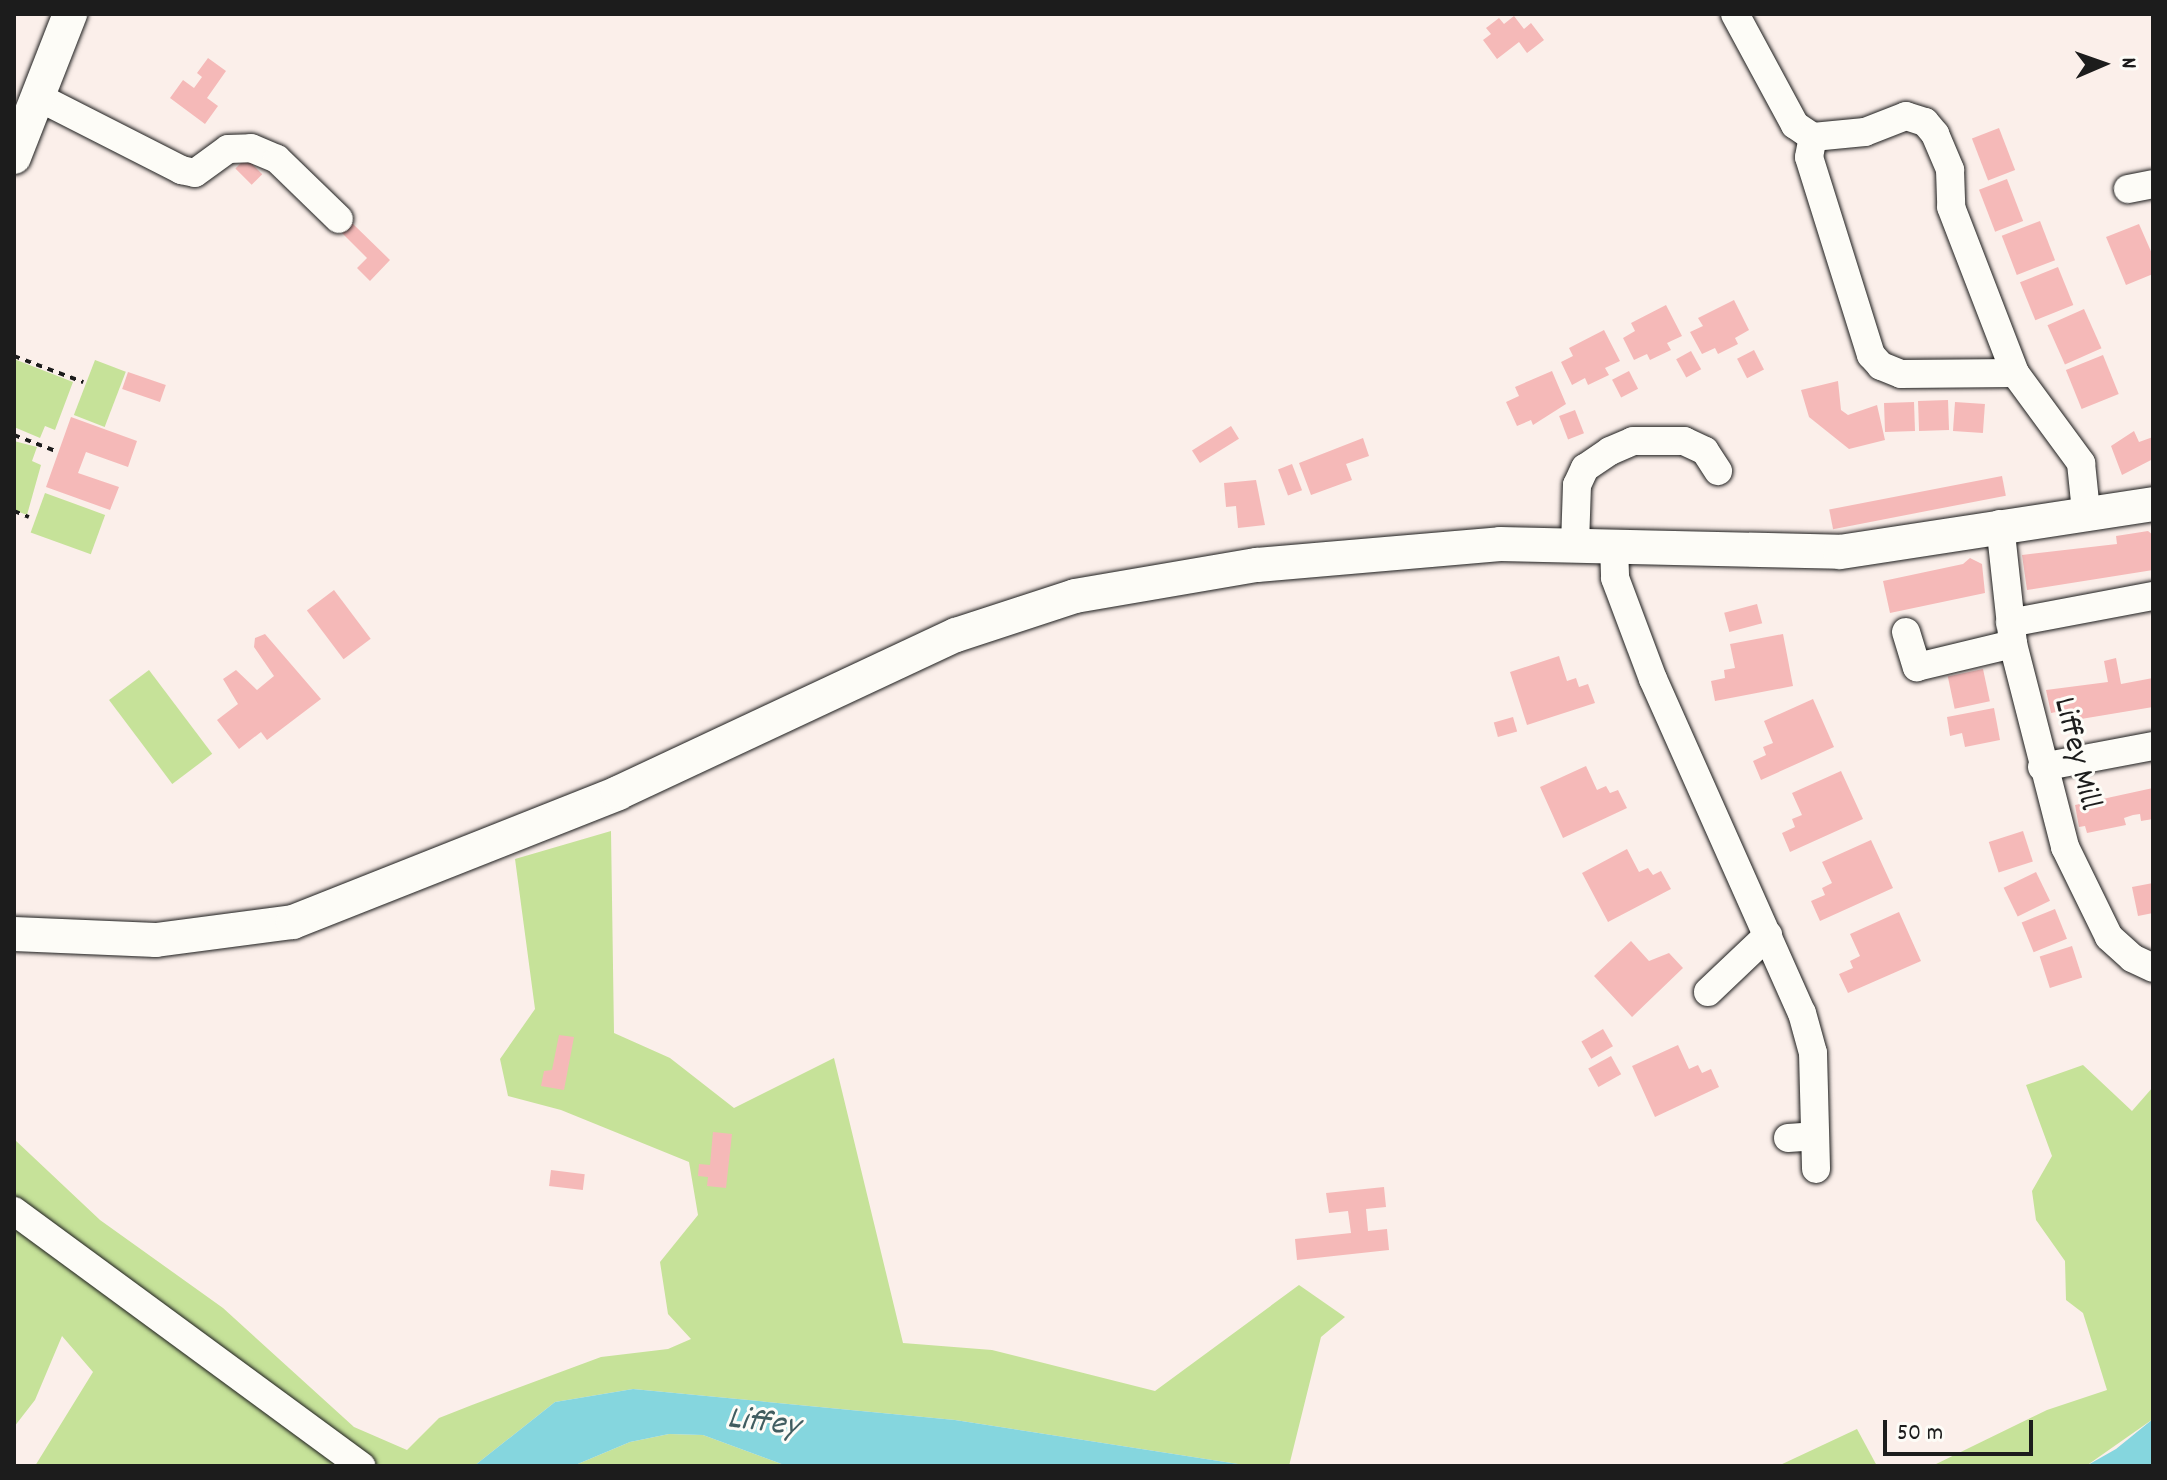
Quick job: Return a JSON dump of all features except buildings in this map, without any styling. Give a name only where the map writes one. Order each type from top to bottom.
[{"type":"main road","points":[[14,157],[70,14]]},
{"type":"main road","points":[[14,934],[156,940],[293,922],[618,793],[956,635],[1075,596],[1257,565],[1500,544],[1840,552],[2000,524],[2153,504]]},
{"type":"street","points":[[1735,14],[1795,125],[1813,137],[1865,132],[1906,116],[1925,122],[1950,170],[1951,207],[2015,373],[2081,463],[2086,511]]},
{"type":"street","points":[[38,97],[181,170],[195,173],[228,149],[251,148],[277,159],[339,219]]},
{"type":"street","points":[[1813,137],[1809,157],[1871,355],[1881,366],[1901,374],[2015,373]]},
{"type":"street","points":[[1575,545],[1577,485],[1585,468],[1610,451],[1633,441],[1684,441],[1705,451],[1718,471]]},
{"type":"street","name":"Liffey Mill","points":[[2000,524],[2012,634],[2042,767],[2065,847],[2109,937],[2132,958],[2153,968]]},
{"type":"street","points":[[1614,546],[1615,578],[1653,679],[1802,1013],[1813,1053],[1801,1137],[1816,1169]]},
{"type":"street","points":[[1906,632],[1917,667],[2012,634],[2153,596]]},
{"type":"street","points":[[2042,767],[2153,746]]},
{"type":"street","points":[[1708,992],[1768,935]]},
{"type":"street","points":[[14,1211],[361,1466]]},
{"type":"path","points":[[14,356],[83,382]]},
{"type":"path","points":[[14,435],[58,452]]},
{"type":"path","points":[[14,511],[29,517]]},
{"type":"green space","points":[[14,359],[73,382],[55,430],[45,426],[40,438],[14,427]]},
{"type":"green space","points":[[95,360],[126,372],[105,427],[74,415]]},
{"type":"green space","points":[[14,441],[37,447],[32,461],[41,465],[27,515],[14,510]]},
{"type":"green space","points":[[45,493],[105,515],[91,554],[31,532]]},
{"type":"green space","points":[[149,670],[212,754],[172,784],[109,700]]},
{"type":"green space","points":[[611,831],[614,1033],[670,1058],[734,1108],[834,1058],[903,1343],[992,1350],[1155,1391],[1299,1285],[1345,1317],[1321,1337],[1289,1466],[1251,1466],[955,1420],[633,1389],[555,1402],[474,1466],[35,1466],[93,1372],[62,1336],[35,1400],[14,1427],[14,1139],[100,1220],[223,1308],[354,1427],[407,1450],[439,1418],[472,1405],[601,1357],[668,1349],[691,1339],[668,1314],[660,1262],[698,1215],[689,1162],[561,1110],[508,1096],[500,1059],[535,1009],[515,859]]},
{"type":"green space","points":[[2083,1065],[2132,1111],[2153,1087],[2153,1419],[2086,1466],[1932,1466],[2047,1410],[2107,1390],[2083,1313],[2066,1300],[2065,1261],[2036,1220],[2032,1191],[2052,1156],[2026,1085]]},
{"type":"green space","points":[[1857,1429],[1877,1466],[1778,1466]]},
{"type":"green space","points":[[669,1434],[703,1435],[787,1466],[573,1466],[630,1442]]},
{"type":"water","name":"Liffey","points":[[633,1389],[955,1420],[1251,1466],[787,1466],[703,1435],[669,1434],[630,1442],[573,1466],[474,1466],[555,1402]]},
{"type":"water","points":[[2153,1419],[2153,1466],[2086,1466],[2116,1449]]}]
